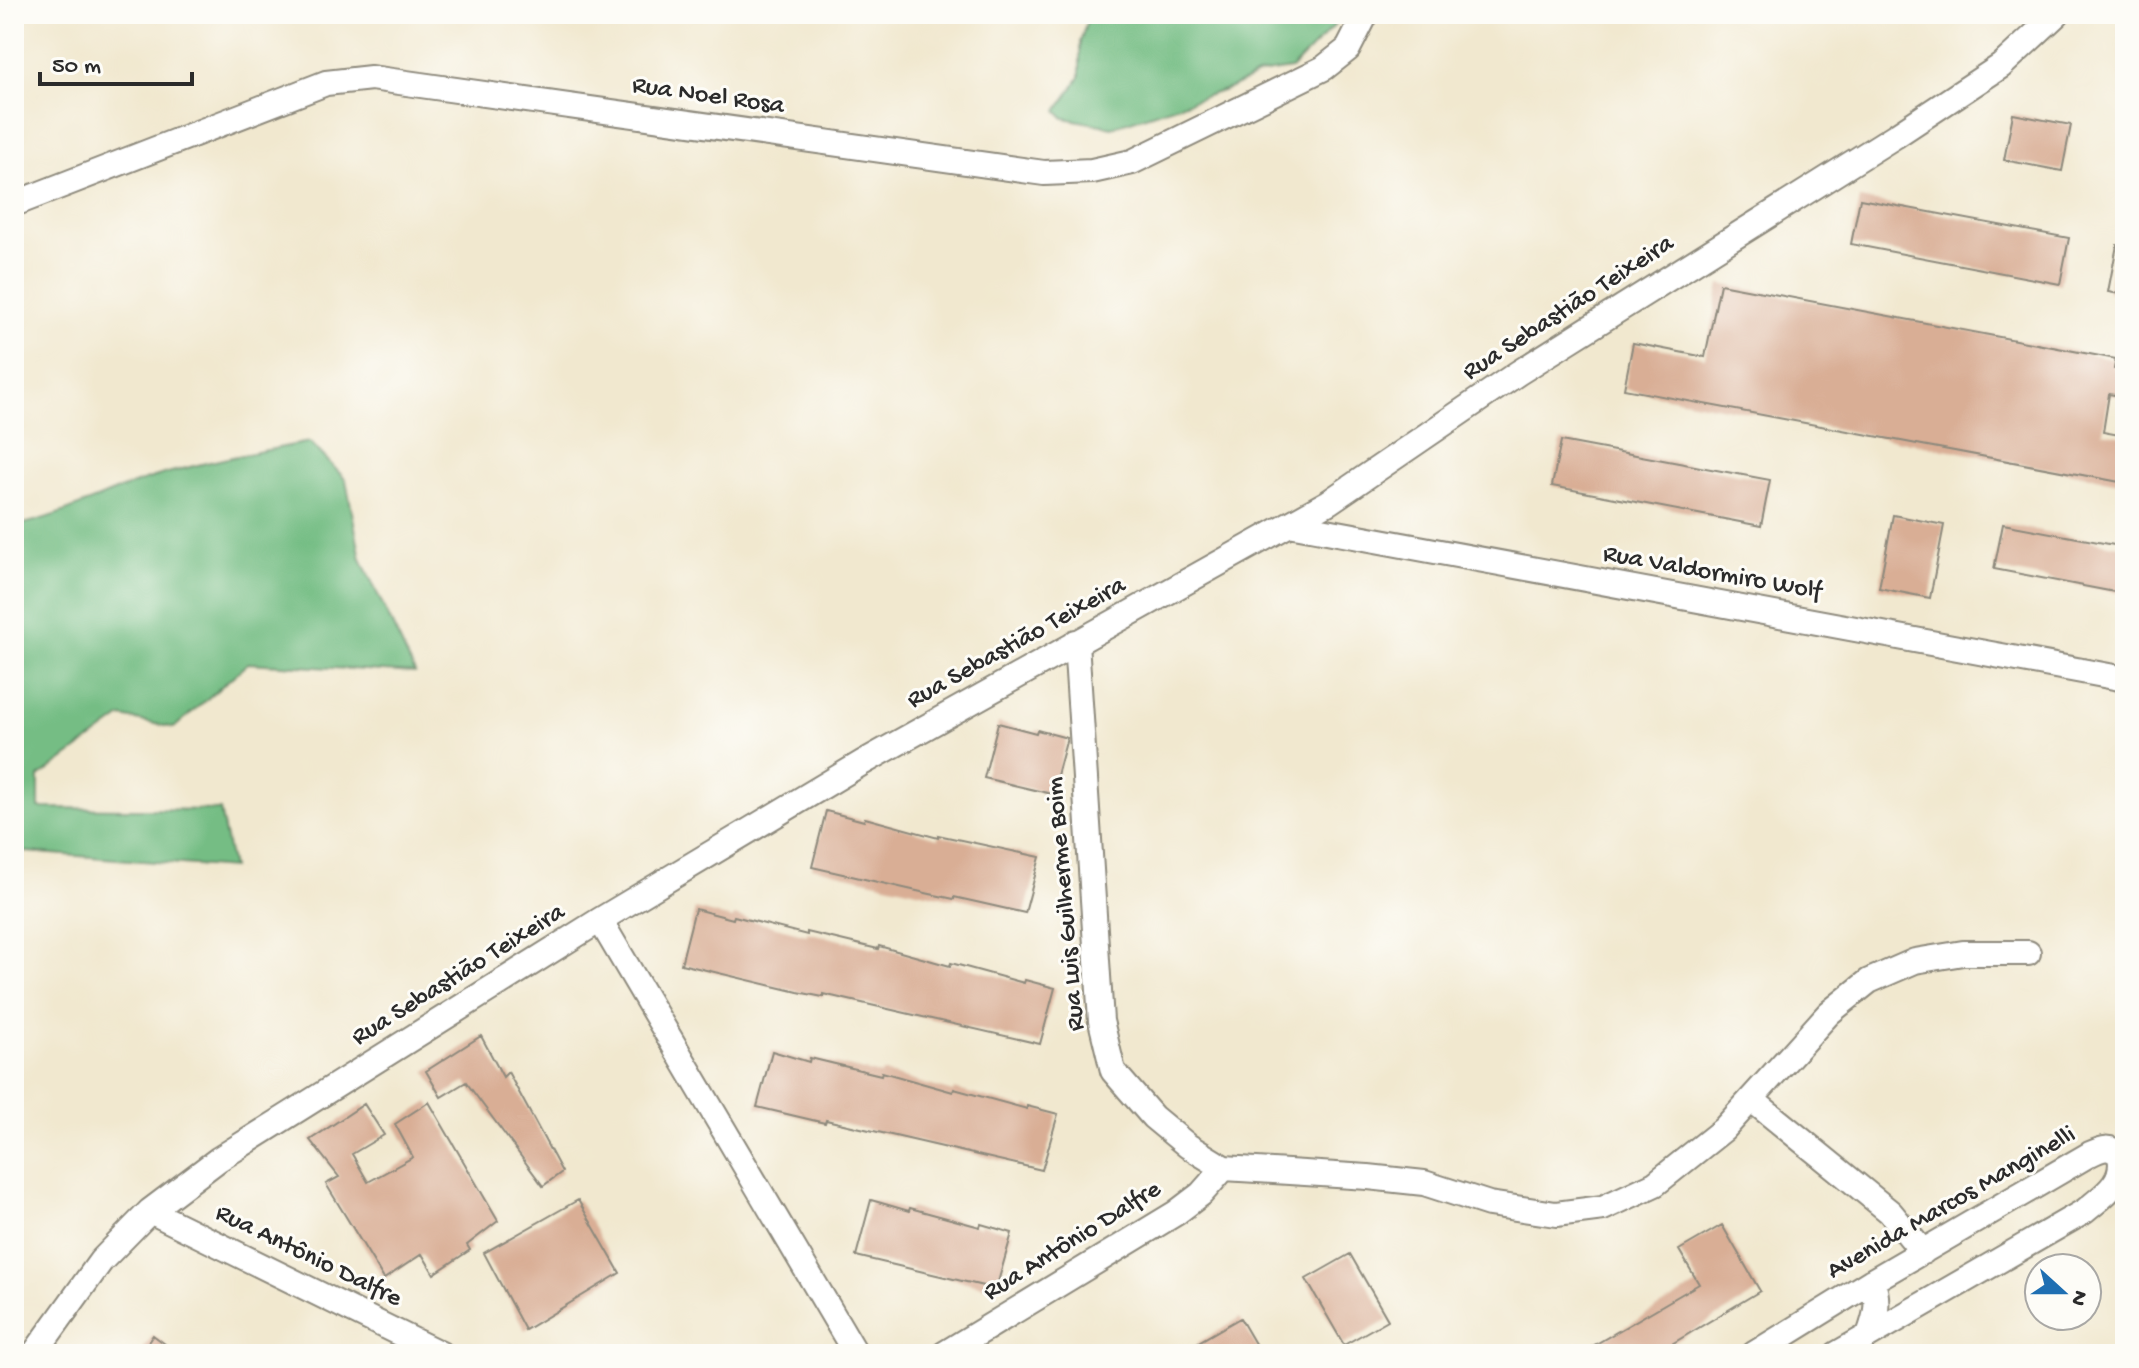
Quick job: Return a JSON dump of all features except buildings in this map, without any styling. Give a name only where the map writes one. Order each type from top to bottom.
[{"type":"street","name":"Rua Noel Rosa","points":[[14,204],[326,83],[371,78],[1044,173],[1092,171],[1132,162],[1324,68],[1348,49],[1366,14]]},
{"type":"street","name":"Rua Sebastião Teixeira","points":[[34,1354],[101,1261],[150,1211],[219,1159],[600,920],[862,763],[1329,502],[1518,373],[1988,75],[2057,14]]},
{"type":"street","name":"Rua Valdormiro Wolf","points":[[1289,524],[2125,679]]},
{"type":"street","name":"Rua Luis Guilherme Boim","points":[[1076,642],[1101,1021],[1113,1071],[1153,1117],[1188,1146],[1224,1168],[1424,1183],[1489,1204],[1556,1214],[1603,1208],[1655,1184],[1724,1129],[1829,1013],[1869,981],[1915,961],[1963,953],[2028,953]]},
{"type":"street","points":[[600,920],[856,1354]]},
{"type":"street","points":[[1751,1099],[1890,1212],[1923,1252]]},
{"type":"street","name":"Avenida Marcos Manginelli","points":[[1754,1354],[1872,1281],[2103,1148],[2114,1150],[2120,1156],[2121,1173],[2116,1184],[2085,1211],[1837,1354]]},
{"type":"street","name":"Rua Antônio Dalfre","points":[[944,1354],[1176,1213],[1201,1194],[1224,1168]]},
{"type":"street","name":"Rua Antônio Dalfre","points":[[150,1211],[406,1347],[441,1354]]},
{"type":"street","points":[[1869,1335],[1877,1308],[1877,1294],[1872,1281]]},
{"type":"green space","points":[[1092,14],[1337,14],[1334,26],[1291,69],[1259,74],[1231,88],[1112,127],[1064,118],[1057,111],[1080,77],[1080,42]]},
{"type":"green space","points":[[310,442],[346,480],[361,559],[415,673],[248,663],[174,728],[122,717],[39,777],[39,808],[220,810],[232,868],[14,851],[14,526],[48,517],[168,473]]}]
